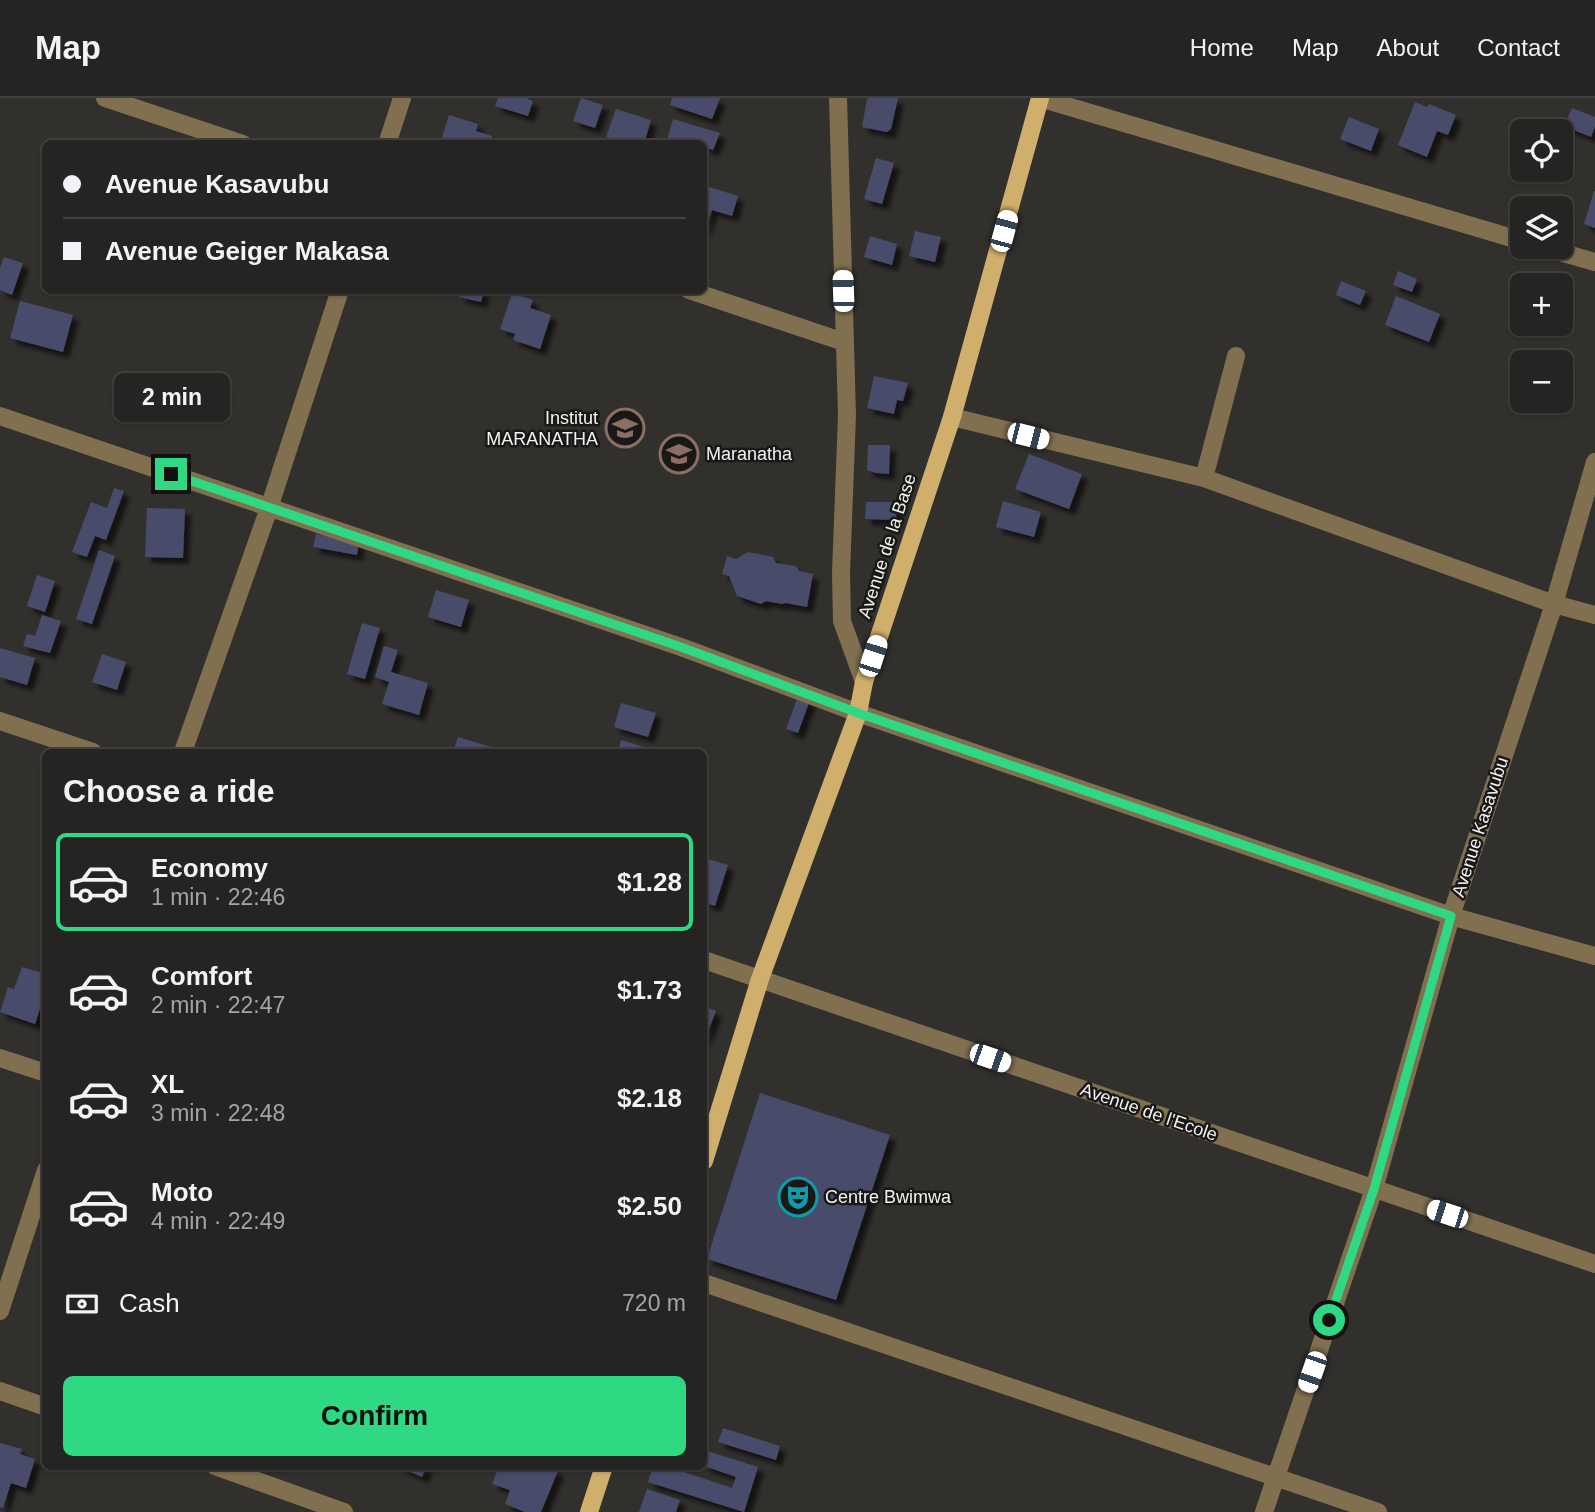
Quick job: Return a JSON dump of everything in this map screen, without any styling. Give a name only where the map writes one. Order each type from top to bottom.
[{"type":"main road","name":"Avenue de la Base","points":[[707,1151],[760,979],[858,713],[864,682],[952,417],[1040,98]]},
{"type":"main road","points":[[589,1512],[603,1470]]},
{"type":"street","points":[[105,98],[231,140]]},
{"type":"street","points":[[388,140],[402,98]]},
{"type":"street","points":[[838,98],[847,415],[841,573],[842,621],[864,682]]},
{"type":"street","points":[[1040,98],[1510,237]]},
{"type":"street","points":[[1573,256],[1595,262]]},
{"type":"street","points":[[184,749],[269,508],[339,294]]},
{"type":"street","points":[[701,294],[844,342]]},
{"type":"street","points":[[1204,478],[1237,356]]},
{"type":"street","points":[[0,416],[681,647],[858,713],[1451,916],[1595,956]]},
{"type":"street","points":[[952,417],[1204,478],[1554,604],[1595,615]]},
{"type":"street","name":"Avenue Kasavubu","points":[[1264,1512],[1374,1189],[1451,916],[1554,604],[1595,462]]},
{"type":"street","points":[[0,721],[84,749]]},
{"type":"street","name":"Avenue de l'Ecole","points":[[707,961],[1595,1265]]},
{"type":"street","points":[[0,1058],[42,1072]]},
{"type":"street","points":[[0,1311],[42,1182]]},
{"type":"street","points":[[707,1284],[1378,1512]]},
{"type":"street","points":[[0,1391],[42,1406]]},
{"type":"street","points":[[226,1470],[344,1512]]},
{"type":"building","points":[[498,98],[526,98],[533,101],[528,116],[495,106]]},
{"type":"building","points":[[581,98],[603,105],[595,128],[573,121]]},
{"type":"building","points":[[672,98],[720,98],[712,119],[670,105]]},
{"type":"building","points":[[898,98],[891,129],[887,132],[862,127],[867,99]]},
{"type":"building","points":[[1415,102],[1427,107],[1429,104],[1456,115],[1448,135],[1437,131],[1427,157],[1398,145]]},
{"type":"building","points":[[1572,108],[1595,117],[1591,137],[1573,130],[1573,119],[1567,119]]},
{"type":"building","points":[[616,109],[651,120],[645,140],[615,140],[606,137]]},
{"type":"building","points":[[449,115],[478,124],[476,131],[492,136],[491,140],[441,140]]},
{"type":"building","points":[[1349,117],[1379,129],[1371,151],[1340,139]]},
{"type":"building","points":[[673,119],[720,133],[713,150],[707,148],[707,140],[667,140]]},
{"type":"building","points":[[876,158],[894,163],[882,204],[864,199]]},
{"type":"building","points":[[707,186],[738,196],[732,216],[712,210],[707,224]]},
{"type":"building","points":[[1595,191],[1595,228],[1584,224]]},
{"type":"building","points":[[915,231],[941,237],[935,262],[909,256]]},
{"type":"building","points":[[870,236],[897,244],[892,265],[864,257]]},
{"type":"building","points":[[4,257],[23,263],[12,295],[0,290],[0,268]]},
{"type":"building","points":[[1398,271],[1417,279],[1412,292],[1393,285]]},
{"type":"building","points":[[1341,281],[1366,291],[1360,305],[1336,295]]},
{"type":"building","points":[[460,294],[483,294],[481,302],[459,297]]},
{"type":"building","points":[[512,294],[533,300],[530,308],[551,315],[540,349],[513,340],[515,334],[500,329]]},
{"type":"building","points":[[1396,296],[1440,314],[1429,342],[1385,325]]},
{"type":"building","points":[[20,301],[73,315],[63,352],[10,338]]},
{"type":"building","points":[[874,376],[908,383],[903,401],[897,400],[894,414],[867,408]]},
{"type":"building","points":[[868,445],[890,445],[889,474],[867,470]]},
{"type":"building","points":[[1029,454],[1082,474],[1069,509],[1015,489]]},
{"type":"building","points":[[114,488],[124,491],[106,540],[95,536],[87,557],[72,552],[91,502],[107,508]]},
{"type":"building","points":[[1003,501],[1041,512],[1034,537],[996,527]]},
{"type":"building","points":[[866,502],[897,502],[896,520],[865,519]]},
{"type":"building","points":[[147,508],[185,509],[183,558],[145,557]]},
{"type":"building","points":[[316,534],[359,542],[357,555],[313,547]]},
{"type":"building","points":[[99,550],[115,556],[92,624],[76,619]]},
{"type":"building","points":[[748,552],[773,557],[776,563],[796,566],[799,571],[813,574],[807,607],[766,601],[761,604],[737,596],[729,576],[722,574],[727,556],[736,559]]},
{"type":"building","points":[[37,575],[55,581],[45,612],[27,606]]},
{"type":"building","points":[[436,590],[469,600],[461,627],[428,617]]},
{"type":"building","points":[[42,615],[61,621],[50,653],[23,646],[27,634],[35,636]]},
{"type":"building","points":[[362,623],[380,628],[365,679],[347,674]]},
{"type":"building","points":[[384,646],[398,650],[391,672],[428,683],[419,715],[382,704],[389,682],[375,677]]},
{"type":"building","points":[[0,648],[35,658],[27,685],[0,677]]},
{"type":"building","points":[[102,654],[126,662],[117,690],[92,682]]},
{"type":"building","points":[[798,696],[810,700],[798,733],[786,729]]},
{"type":"building","points":[[621,703],[656,713],[648,737],[614,727]]},
{"type":"building","points":[[458,737],[498,749],[454,749]]},
{"type":"building","points":[[621,740],[651,749],[619,749]]},
{"type":"building","points":[[707,859],[728,865],[715,906],[707,903]]},
{"type":"building","points":[[22,967],[42,973],[42,1002],[35,1024],[0,1012],[8,987],[14,989]]},
{"type":"building","points":[[707,1007],[716,1011],[707,1034]]},
{"type":"building","name":"Centre Bwimwa","points":[[760,1093],[890,1135],[836,1300],[707,1259]]},
{"type":"building","points":[[723,1428],[780,1446],[776,1460],[718,1442]]},
{"type":"building","points":[[0,1443],[22,1449],[20,1454],[35,1459],[26,1488],[11,1483],[3,1508],[0,1507]]},
{"type":"building","points":[[707,1451],[758,1467],[744,1512],[648,1482],[652,1470],[678,1470],[732,1488],[736,1477],[707,1467]]},
{"type":"building","points":[[405,1470],[425,1470],[422,1477]]},
{"type":"building","points":[[497,1470],[558,1471],[541,1512],[525,1512],[505,1504],[510,1490],[492,1484]]},
{"type":"building","points":[[647,1489],[680,1500],[676,1512],[639,1512]]},
{"type":"place","name":"Institut MARANATHA","points":[[625,428]]},
{"type":"place","name":"Maranatha","points":[[679,454]]},
{"type":"place","name":"Centre Bwimwa","points":[[798,1197]]},
{"type":"route","points":[[171,474],[681,647],[858,713],[1451,916],[1374,1189],[1329,1320]]}]
